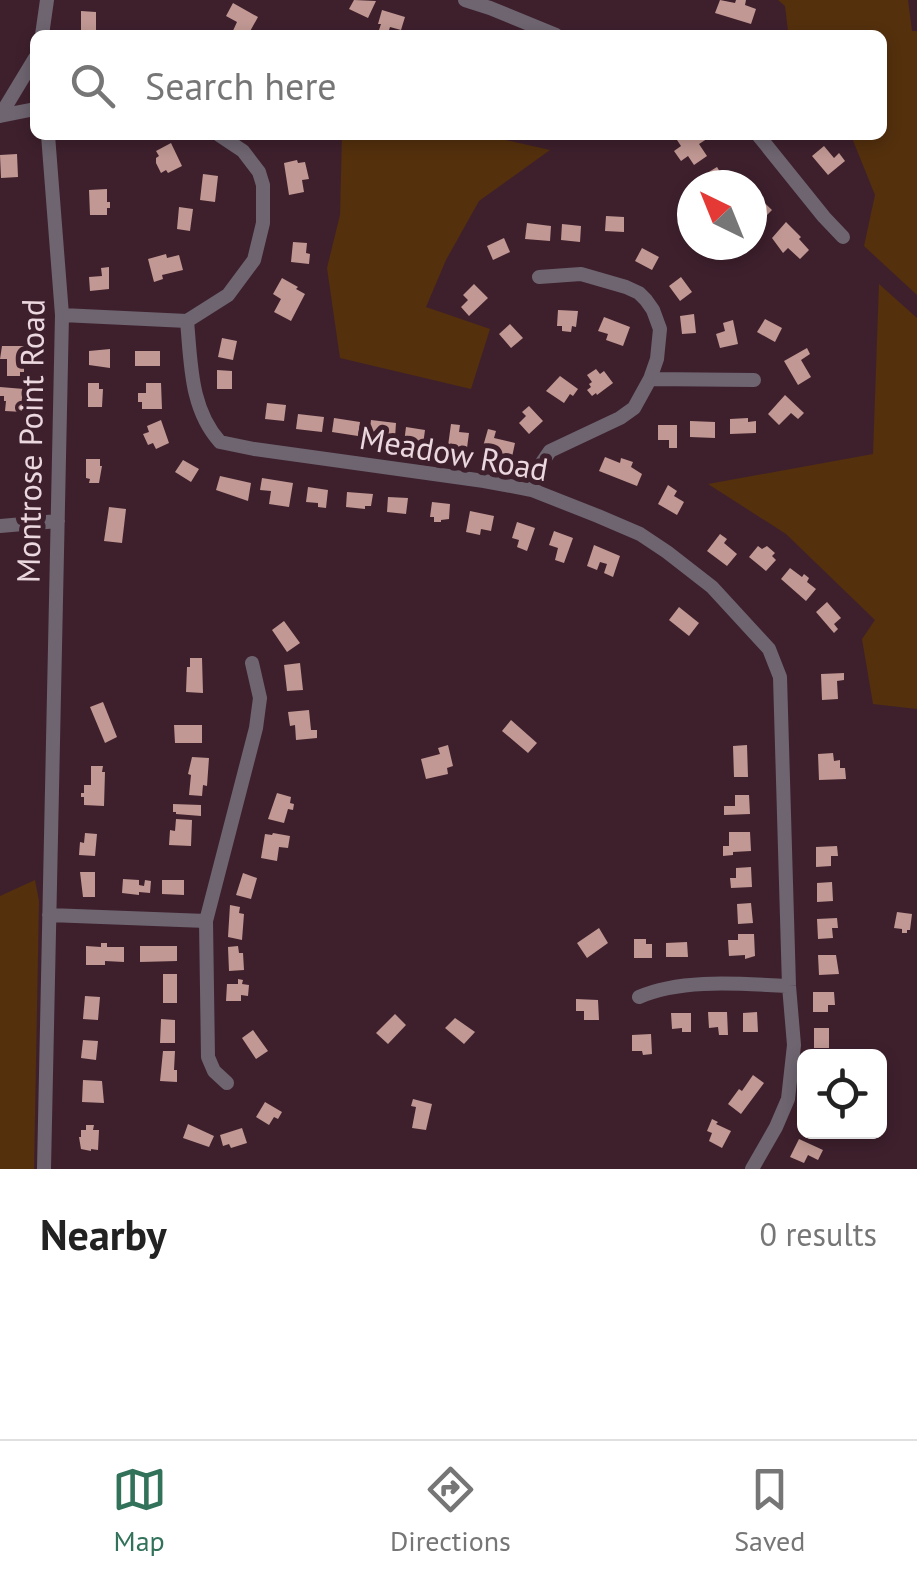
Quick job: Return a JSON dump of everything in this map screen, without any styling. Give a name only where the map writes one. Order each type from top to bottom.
[{"type":"street","points":[[43,30],[48,0]]},
{"type":"street","points":[[465,0],[544,30]]},
{"type":"street","points":[[0,116],[30,66]]},
{"type":"street","points":[[0,116],[30,110]]},
{"type":"street","name":"Montrose Point Road","points":[[44,1169],[62,315],[48,140]]},
{"type":"street","points":[[62,315],[188,322],[228,295],[254,260],[263,223],[263,185],[244,151],[227,140]]},
{"type":"street","points":[[762,140],[843,237]]},
{"type":"street","points":[[532,490],[539,467],[550,451],[634,408],[657,360],[660,329],[654,310],[639,293],[581,274],[539,277]]},
{"type":"street","name":"Meadow Road","points":[[188,322],[194,388],[204,420],[220,442],[532,490],[640,534],[667,552],[712,587],[769,649],[780,677],[794,1045],[788,1100],[752,1169]]},
{"type":"street","points":[[650,380],[754,380]]},
{"type":"street","points":[[0,526],[58,521]]},
{"type":"street","points":[[227,1084],[214,1072],[208,1057],[206,921],[256,728],[260,698],[252,663]]},
{"type":"street","points":[[49,915],[206,921]]},
{"type":"street","points":[[640,998],[658,989],[729,984],[790,986]]},
{"type":"shaded area","points":[[778,0],[908,0],[912,31],[917,31],[917,295],[864,246],[875,195],[853,140],[887,140],[887,30],[788,30],[785,6]]},
{"type":"shaded area","points":[[342,140],[505,140],[550,150],[479,201],[446,260],[426,307],[490,329],[471,389],[340,358],[327,268],[340,215]]},
{"type":"shaded area","points":[[879,284],[917,318],[917,709],[873,704],[862,639],[875,620],[786,534],[708,484],[873,454]]},
{"type":"shaded area","points":[[35,880],[39,901],[34,1169],[0,1169],[0,896]]},
{"type":"building","points":[[354,0],[376,1],[368,18],[349,9]]},
{"type":"building","points":[[720,0],[746,0],[745,5],[756,9],[751,24],[715,13]]},
{"type":"building","points":[[233,3],[258,17],[251,30],[233,30],[237,22],[226,16]]},
{"type":"building","points":[[382,10],[405,17],[401,30],[379,30]]},
{"type":"building","points":[[81,11],[96,12],[96,30],[81,30]]},
{"type":"building","points":[[677,140],[705,140],[699,144],[707,156],[694,165],[688,156],[681,161],[674,151],[681,146]]},
{"type":"building","points":[[171,143],[182,166],[161,173],[156,151]]},
{"type":"building","points":[[824,146],[834,158],[839,153],[845,161],[828,175],[812,156]]},
{"type":"building","points":[[17,154],[18,177],[1,178],[0,155]]},
{"type":"building","points":[[305,162],[309,179],[302,180],[304,192],[289,195],[284,163]]},
{"type":"building","points":[[203,174],[218,176],[215,202],[200,200]]},
{"type":"building","points":[[107,189],[107,215],[90,215],[89,190]]},
{"type":"building","points":[[179,207],[193,209],[190,231],[177,229]]},
{"type":"building","points":[[606,216],[624,217],[624,232],[605,231]]},
{"type":"building","points":[[786,222],[809,250],[800,259],[788,248],[783,253],[772,238]]},
{"type":"building","points":[[527,223],[551,226],[550,241],[525,239]]},
{"type":"building","points":[[562,224],[581,226],[580,242],[561,240]]},
{"type":"building","points":[[504,238],[510,252],[493,260],[487,246]]},
{"type":"building","points":[[293,242],[307,243],[309,264],[291,262]]},
{"type":"building","points":[[642,248],[659,257],[652,270],[635,261]]},
{"type":"building","points":[[166,254],[167,258],[179,255],[183,270],[162,275],[163,279],[154,282],[148,259]]},
{"type":"building","points":[[109,267],[109,289],[90,291],[89,277],[102,276],[101,268]]},
{"type":"building","points":[[681,277],[692,292],[680,301],[669,286]]},
{"type":"building","points":[[282,278],[305,294],[291,321],[274,312],[281,299],[273,294]]},
{"type":"building","points":[[474,284],[488,298],[469,316],[461,307],[468,300],[463,295]]},
{"type":"building","points":[[558,310],[578,311],[576,327],[572,326],[571,332],[557,326]]},
{"type":"building","points":[[694,314],[696,333],[682,334],[680,316]]},
{"type":"building","points":[[604,317],[630,327],[623,346],[606,340],[608,334],[598,331]]},
{"type":"building","points":[[765,319],[782,328],[775,342],[757,332]]},
{"type":"building","points":[[733,320],[738,344],[720,348],[716,334],[725,331],[723,323]]},
{"type":"building","points":[[510,324],[523,338],[511,348],[499,334]]},
{"type":"building","points":[[222,338],[237,341],[233,360],[218,357]]},
{"type":"building","points":[[2,346],[24,346],[24,372],[20,376],[7,376],[7,359],[0,359]]},
{"type":"building","points":[[807,348],[810,354],[801,360],[811,377],[798,385],[784,361]]},
{"type":"building","points":[[110,349],[110,368],[89,365],[89,351]]},
{"type":"building","points":[[135,351],[160,351],[160,366],[135,366]]},
{"type":"building","points":[[596,369],[600,374],[604,371],[613,383],[592,396],[587,390],[592,382],[587,375]]},
{"type":"building","points":[[217,370],[232,371],[232,389],[217,389]]},
{"type":"building","points":[[560,376],[578,389],[564,403],[546,391]]},
{"type":"building","points":[[88,383],[99,383],[99,389],[103,389],[102,407],[88,407]]},
{"type":"building","points":[[146,383],[161,383],[162,409],[142,409],[138,393],[146,393]]},
{"type":"building","points":[[0,387],[24,389],[23,412],[5,411],[6,401],[0,396]]},
{"type":"building","points":[[785,395],[804,413],[798,419],[791,413],[779,425],[768,414]]},
{"type":"building","points":[[267,403],[286,405],[284,421],[265,419]]},
{"type":"building","points":[[529,406],[543,421],[529,434],[519,423]]},
{"type":"building","points":[[298,414],[324,417],[322,432],[296,429]]},
{"type":"building","points":[[334,418],[360,422],[358,436],[332,432]]},
{"type":"building","points":[[748,418],[748,422],[756,421],[756,433],[730,434],[730,419]]},
{"type":"building","points":[[161,420],[169,443],[156,449],[153,443],[148,445],[143,434],[149,432],[147,426]]},
{"type":"building","points":[[371,420],[396,423],[395,438],[369,438]]},
{"type":"building","points":[[690,421],[715,422],[715,438],[690,437]]},
{"type":"building","points":[[451,424],[460,425],[459,432],[469,433],[467,448],[448,446]]},
{"type":"building","points":[[658,425],[677,425],[677,448],[669,448],[669,440],[658,440]]},
{"type":"building","points":[[406,427],[425,430],[423,445],[404,443]]},
{"type":"building","points":[[488,429],[496,431],[494,438],[515,443],[512,457],[482,450]]},
{"type":"building","points":[[605,457],[620,463],[621,458],[633,462],[631,467],[642,474],[637,486],[599,471]]},
{"type":"building","points":[[86,459],[100,459],[99,483],[89,483],[86,478]]},
{"type":"building","points":[[183,460],[199,469],[191,482],[175,472]]},
{"type":"building","points":[[220,476],[251,483],[248,501],[216,490]]},
{"type":"building","points":[[262,478],[293,483],[289,507],[269,504],[271,491],[260,490]]},
{"type":"building","points":[[668,485],[677,491],[674,496],[684,502],[677,515],[658,504]]},
{"type":"building","points":[[308,487],[328,490],[326,508],[306,502]]},
{"type":"building","points":[[347,492],[373,494],[371,506],[346,507]]},
{"type":"building","points":[[388,497],[408,498],[406,514],[387,512]]},
{"type":"building","points":[[432,502],[450,504],[449,519],[434,522],[434,517],[430,517]]},
{"type":"building","points":[[109,507],[126,509],[122,543],[104,541]]},
{"type":"building","points":[[470,511],[494,516],[491,531],[481,529],[480,535],[466,532]]},
{"type":"building","points":[[517,522],[535,528],[527,551],[517,547],[519,540],[512,538]]},
{"type":"building","points":[[554,531],[573,538],[564,563],[555,560],[558,548],[549,545]]},
{"type":"building","points":[[720,534],[737,554],[727,566],[707,551]]},
{"type":"building","points":[[594,545],[620,556],[613,577],[604,573],[607,564],[600,562],[597,570],[587,566]]},
{"type":"building","points":[[758,546],[767,546],[775,553],[772,556],[776,560],[766,571],[749,557]]},
{"type":"building","points":[[790,568],[809,578],[807,582],[816,589],[806,601],[781,579]]},
{"type":"building","points":[[827,602],[841,618],[834,624],[838,629],[834,633],[816,612]]},
{"type":"building","points":[[679,607],[699,623],[689,636],[669,620]]},
{"type":"building","points":[[284,621],[300,643],[287,652],[272,630]]},
{"type":"building","points":[[190,658],[202,658],[203,693],[186,692]]},
{"type":"building","points":[[300,663],[303,690],[287,691],[284,665]]},
{"type":"building","points":[[844,673],[844,680],[837,681],[838,699],[822,700],[821,674]]},
{"type":"building","points":[[103,702],[117,737],[105,743],[90,707]]},
{"type":"building","points":[[309,710],[311,730],[317,730],[317,738],[296,740],[295,725],[290,726],[288,712]]},
{"type":"building","points":[[511,720],[537,743],[528,753],[502,731]]},
{"type":"building","points":[[174,725],[202,725],[202,743],[175,743]]},
{"type":"building","points":[[448,745],[453,766],[447,768],[448,774],[426,779],[421,759],[440,754],[438,748]]},
{"type":"building","points":[[747,745],[748,777],[734,777],[733,746]]},
{"type":"building","points":[[833,753],[834,761],[840,760],[840,768],[845,768],[846,779],[819,780],[818,754]]},
{"type":"building","points":[[192,757],[209,758],[207,786],[203,785],[202,796],[189,795]]},
{"type":"building","points":[[91,766],[103,766],[105,772],[104,806],[84,805],[81,797],[84,785],[91,785]]},
{"type":"building","points":[[277,793],[291,797],[290,803],[294,804],[284,823],[268,819]]},
{"type":"building","points":[[735,795],[749,795],[750,814],[724,815],[724,806],[735,806]]},
{"type":"building","points":[[173,804],[201,805],[201,816],[176,814]]},
{"type":"building","points":[[176,819],[192,820],[191,846],[169,845]]},
{"type":"building","points":[[729,832],[750,832],[751,851],[723,856],[723,846],[729,846]]},
{"type":"building","points":[[85,833],[97,834],[95,856],[79,855]]},
{"type":"building","points":[[265,834],[290,836],[288,848],[279,847],[277,861],[261,858]]},
{"type":"building","points":[[837,846],[838,856],[831,856],[831,866],[816,867],[816,847]]},
{"type":"building","points":[[751,867],[752,887],[731,888],[730,878],[736,878],[736,868]]},
{"type":"building","points":[[80,872],[95,872],[95,897],[83,897]]},
{"type":"building","points":[[243,873],[257,878],[251,899],[236,895]]},
{"type":"building","points":[[123,879],[139,880],[139,885],[144,886],[145,880],[151,881],[150,893],[122,893]]},
{"type":"building","points":[[162,880],[184,880],[184,895],[162,894]]},
{"type":"building","points":[[832,882],[833,901],[817,902],[817,883]]},
{"type":"building","points":[[751,903],[753,923],[738,924],[737,904]]},
{"type":"building","points":[[230,905],[240,907],[239,913],[244,914],[242,940],[228,937]]},
{"type":"building","points":[[897,912],[912,914],[907,933],[894,928]]},
{"type":"building","points":[[837,918],[833,938],[818,939],[817,919]]},
{"type":"building","points":[[599,928],[608,943],[587,958],[577,943]]},
{"type":"building","points":[[738,934],[754,934],[755,956],[729,956],[728,940],[738,940]]},
{"type":"building","points":[[634,939],[646,939],[646,944],[652,944],[652,958],[634,958]]},
{"type":"building","points":[[687,942],[688,957],[666,957],[666,943]]},
{"type":"building","points":[[101,943],[124,947],[124,962],[86,965],[86,946],[101,947]]},
{"type":"building","points":[[140,946],[177,946],[177,961],[140,962]]},
{"type":"building","points":[[238,946],[239,953],[243,953],[244,970],[229,971],[228,947]]},
{"type":"building","points":[[818,955],[836,955],[839,974],[819,975]]},
{"type":"building","points":[[163,974],[177,974],[177,1003],[163,1003]]},
{"type":"building","points":[[238,979],[249,985],[248,996],[241,995],[241,1001],[226,1001],[227,984],[238,984]]},
{"type":"building","points":[[813,992],[834,992],[835,1005],[828,1005],[828,1012],[813,1012]]},
{"type":"building","points":[[85,996],[100,997],[98,1020],[83,1019]]},
{"type":"building","points":[[576,999],[598,1000],[599,1020],[584,1020],[584,1011],[576,1011]]},
{"type":"building","points":[[708,1012],[727,1012],[728,1035],[719,1035],[718,1027],[709,1028]]},
{"type":"building","points":[[757,1012],[758,1032],[743,1032],[743,1013]]},
{"type":"building","points":[[671,1013],[691,1013],[691,1032],[672,1029]]},
{"type":"building","points":[[395,1014],[406,1025],[388,1044],[376,1033]]},
{"type":"building","points":[[455,1018],[475,1032],[464,1044],[445,1028]]},
{"type":"building","points":[[161,1019],[175,1020],[175,1043],[160,1043]]},
{"type":"building","points":[[814,1028],[829,1028],[829,1048],[814,1048]]},
{"type":"building","points":[[253,1030],[268,1051],[256,1059],[242,1038]]},
{"type":"building","points":[[651,1034],[652,1054],[632,1051],[632,1035]]},
{"type":"building","points":[[83,1040],[98,1041],[96,1060],[81,1058]]},
{"type":"building","points":[[163,1051],[175,1051],[177,1082],[160,1081]]},
{"type":"building","points":[[753,1075],[764,1083],[741,1114],[728,1104]]},
{"type":"building","points":[[83,1080],[102,1081],[104,1103],[82,1102]]},
{"type":"building","points":[[413,1099],[432,1104],[426,1130],[412,1128],[416,1107],[411,1106]]},
{"type":"building","points":[[265,1102],[282,1112],[269,1125],[256,1117]]},
{"type":"building","points":[[712,1119],[731,1131],[722,1148],[709,1141],[712,1133],[707,1131]]},
{"type":"building","points":[[188,1124],[214,1136],[209,1147],[183,1138]]},
{"type":"building","points":[[86,1125],[99,1130],[98,1150],[81,1149],[79,1137]]},
{"type":"building","points":[[242,1128],[247,1143],[223,1146],[220,1135]]},
{"type":"building","points":[[799,1139],[823,1150],[818,1160],[808,1155],[804,1163],[790,1157]]}]
